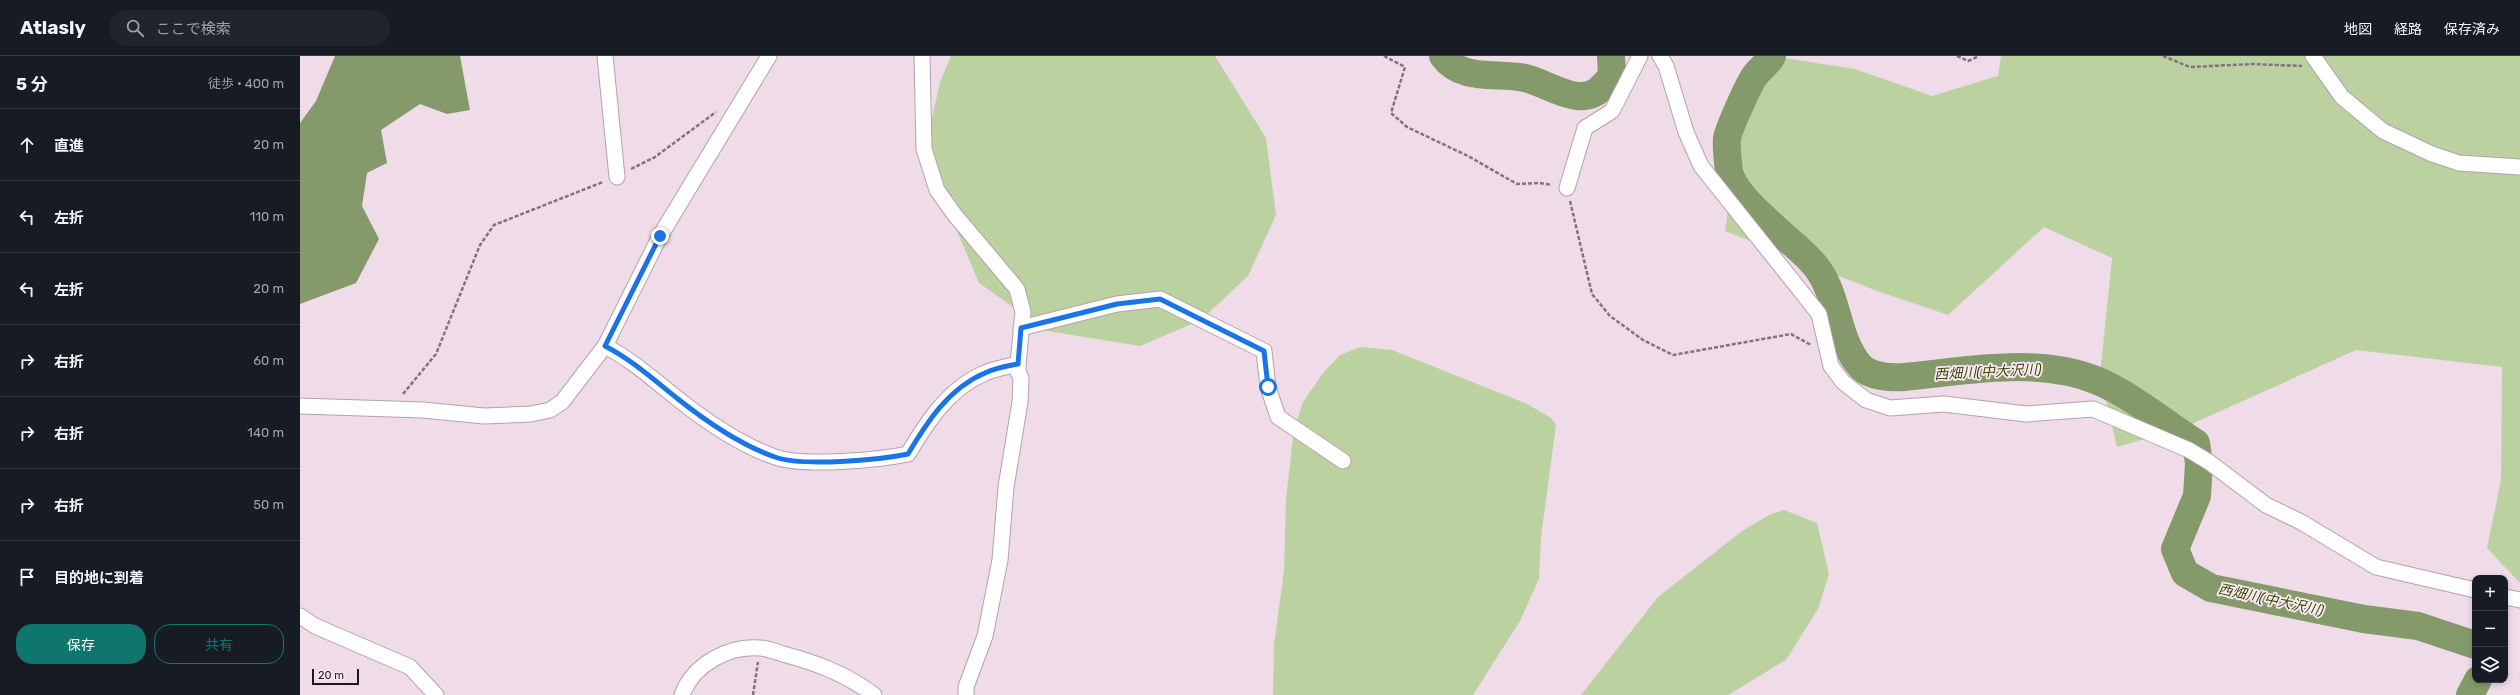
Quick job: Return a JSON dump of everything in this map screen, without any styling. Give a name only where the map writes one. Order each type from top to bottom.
[{"type":"street","points":[[604,56],[617,177]]},
{"type":"street","points":[[300,406],[391,409],[484,416],[530,414],[550,410],[562,402],[605,346],[660,236],[769,56]]},
{"type":"street","points":[[922,56],[924,64],[924,149],[937,190],[954,214],[1017,289],[1023,312],[1018,364],[1018,372],[1021,378],[1020,402],[1006,487],[1000,560],[985,636],[966,687],[966,695]]},
{"type":"street","points":[[1567,188],[1585,128],[1612,111],[1640,56]]},
{"type":"street","points":[[1660,56],[1666,66],[1686,132],[1701,166],[1819,314],[1831,366],[1843,382],[1866,400],[1890,408],[1944,404],[2026,414],[2093,409],[2190,450],[2209,462],[2266,505],[2301,522],[2376,567],[2472,589]]},
{"type":"street","points":[[2316,61],[2342,96],[2383,131],[2432,154],[2459,163],[2520,167]]},
{"type":"street","points":[[1021,328],[1117,304],[1160,299],[1264,351],[1268,387],[1278,417],[1343,461]]},
{"type":"street","points":[[605,346],[628,358],[679,400],[728,435],[776,457],[819,462],[894,457],[908,454],[928,420],[952,394],[985,373],[1018,364]]},
{"type":"street","points":[[2508,598],[2520,600]]},
{"type":"street","points":[[300,616],[315,626],[410,667],[436,695]]},
{"type":"street","points":[[682,695],[698,668],[712,660],[743,648],[760,648],[834,670],[856,681],[874,695]]},
{"type":"path","points":[[1384,56],[1405,67],[1390,113],[1407,127],[1468,156],[1517,184],[1540,183],[1567,188],[1592,294],[1610,316],[1625,329],[1673,355],[1791,334],[1827,354]]},
{"type":"path","points":[[1957,56],[1968,61],[1979,56]]},
{"type":"path","points":[[2163,56],[2190,67],[2316,61]]},
{"type":"path","points":[[391,409],[436,354],[480,245],[494,225],[617,177],[655,157],[721,108]]},
{"type":"path","points":[[753,695],[760,648]]},
{"type":"shaded area","points":[[335,56],[460,56],[470,110],[447,114],[420,104],[381,130],[387,163],[367,173],[362,206],[379,239],[356,283],[300,304],[300,123],[316,101]]},
{"type":"shaded area","points":[[951,56],[1215,56],[1266,138],[1276,215],[1248,276],[1201,320],[1140,346],[1047,331],[979,283],[933,174],[930,127],[940,82]]},
{"type":"shaded area","points":[[1771,56],[1855,69],[1932,96],[1998,76],[2001,56],[2520,56],[2520,583],[2487,548],[2501,480],[2502,367],[2356,350],[2183,428],[2117,447],[2100,375],[2112,258],[2044,227],[1948,315],[1877,291],[1725,231],[1740,124]]},
{"type":"shaded area","points":[[1360,347],[1392,350],[1527,404],[1551,418],[1556,425],[1541,537],[1539,579],[1520,621],[1473,695],[1273,695],[1274,645],[1284,571],[1286,499],[1294,429],[1303,402],[1323,373],[1340,355]]},
{"type":"shaded area","points":[[1784,510],[1817,523],[1829,574],[1818,609],[1786,660],[1728,695],[1581,695],[1658,597],[1742,531],[1769,515]]},
{"type":"waterway","name":"西畑川(中大沢川)","points":[[1443,56],[1460,70],[1470,73],[1525,78],[1574,96],[1584,96],[1594,93],[1609,80],[1612,67],[1611,56]]},
{"type":"waterway","name":"西畑川(中大沢川)","points":[[1772,56],[1754,77],[1731,126],[1727,138],[1729,171],[1733,183],[1742,195],[1765,219],[1803,253],[1821,274],[1833,300],[1846,342],[1852,355],[1861,367],[1876,375],[1894,377],[2002,367],[2027,367],[2075,373],[2098,381],[2136,402],[2196,443],[2199,463],[2197,496],[2175,549],[2185,573],[2211,588],[2364,619],[2418,626],[2472,644]]},
{"type":"waterway","name":"西畑川(中大沢川)","points":[[2470,695],[2476,683]]},
{"type":"route","points":[[660,236],[605,346],[628,358],[679,400],[728,435],[776,457],[819,462],[894,457],[908,454],[928,420],[952,394],[985,373],[1018,364],[1021,328],[1117,304],[1160,299],[1264,351],[1268,387]]}]
